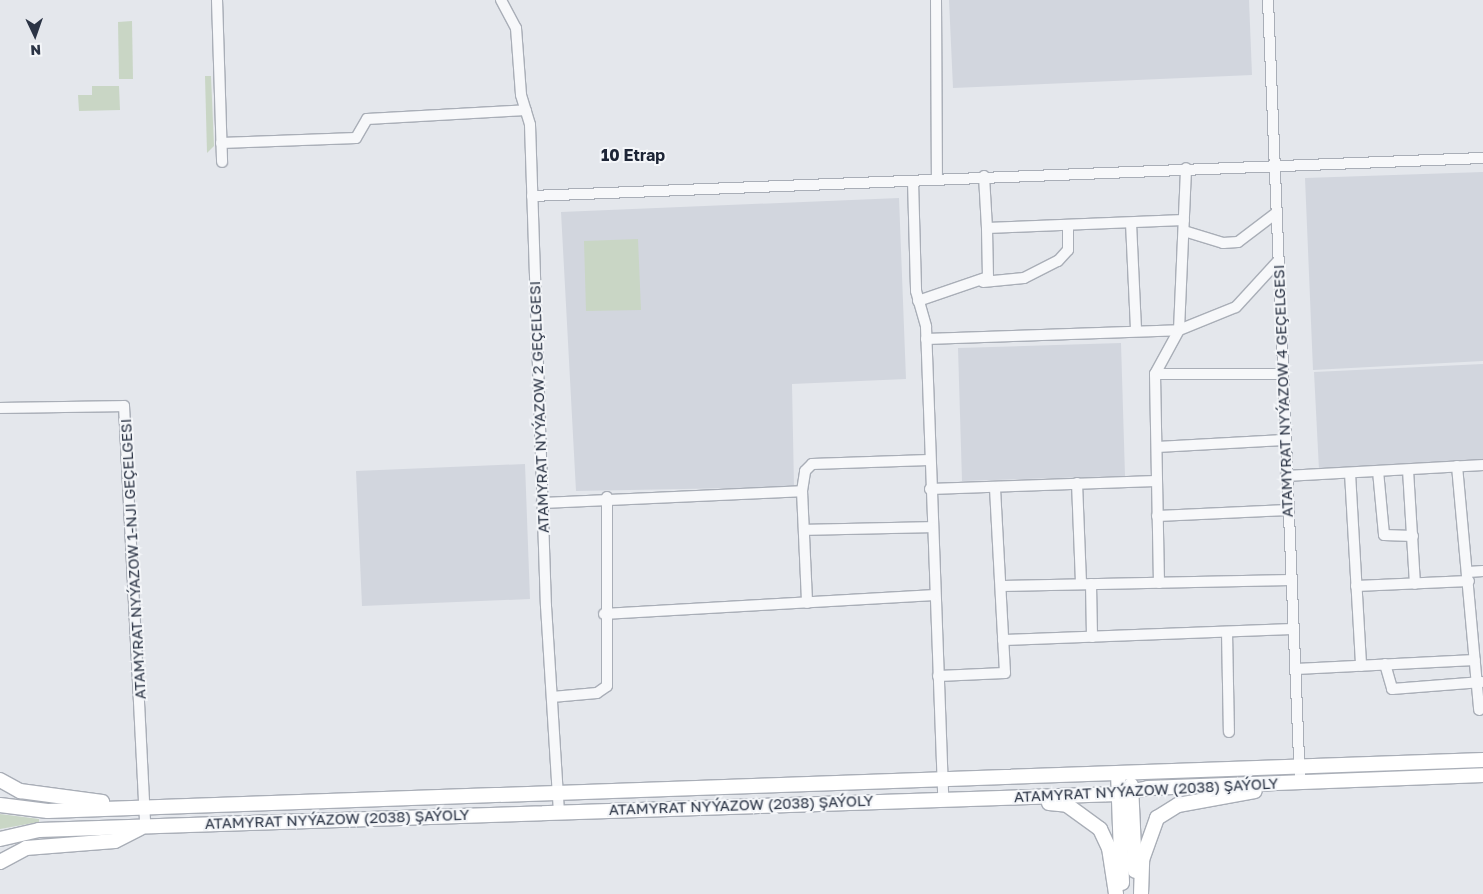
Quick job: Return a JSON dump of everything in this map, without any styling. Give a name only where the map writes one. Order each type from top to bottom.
[{"type":"main road","name":"ATAMYRAT NYÝAZOW (2038) ŞAÝOLY","points":[[0,805],[48,811],[558,795],[1483,760]]},
{"type":"main road","points":[[1124,773],[1137,894]]},
{"type":"main road","name":"ATAMYRAT NYÝAZOW (2038) ŞAÝOLY","points":[[0,839],[40,830],[559,811],[1125,794],[1148,788],[1483,776]]},
{"type":"main road","points":[[0,780],[20,791],[144,808]]},
{"type":"main road","points":[[1141,894],[1142,860],[1157,818],[1178,805],[1300,782]]},
{"type":"main road","points":[[1122,894],[1125,794]]},
{"type":"main road","points":[[943,799],[1067,805],[1100,829],[1109,848],[1116,894]]},
{"type":"main road","points":[[0,862],[26,848],[115,841],[145,826]]},
{"type":"street","points":[[217,0],[222,162]]},
{"type":"street","points":[[936,0],[937,177]]},
{"type":"street","name":"ATAMYRAT NYÝAZOW 4 GEÇELGESI","points":[[1268,0],[1284,440],[1300,782]]},
{"type":"street","name":"ATAMYRAT NYÝAZOW 2 GEÇELGESI","points":[[503,4],[516,28],[526,110],[530,125],[542,503],[559,811]]},
{"type":"street","points":[[221,143],[356,138],[368,119],[526,110]]},
{"type":"street","points":[[532,196],[912,181],[937,177],[1483,158]]},
{"type":"street","points":[[1159,583],[1155,374],[1179,330],[1186,168]]},
{"type":"street","points":[[983,282],[989,270],[984,176]]},
{"type":"street","points":[[912,181],[918,300],[926,339],[930,490],[943,799]]},
{"type":"street","points":[[1184,231],[1222,243],[1238,242],[1276,213]]},
{"type":"street","points":[[987,228],[1184,220]]},
{"type":"street","points":[[1131,222],[1136,332]]},
{"type":"street","points":[[918,300],[983,282],[1024,278],[1058,261],[1068,250],[1068,225]]},
{"type":"street","points":[[926,339],[1179,330],[1236,307],[1278,261]]},
{"type":"street","points":[[1155,374],[1282,374]]},
{"type":"street","name":"ATAMYRAT NYÝAZOW 1-NJI GEÇELGESI","points":[[0,408],[124,406],[144,808]]},
{"type":"street","points":[[1157,447],[1284,440]]},
{"type":"street","points":[[808,603],[802,491],[805,471],[812,464],[929,460]]},
{"type":"street","points":[[1457,466],[1469,577],[1478,624],[1475,660],[1480,682],[1479,710]]},
{"type":"street","points":[[1286,476],[1483,466]]},
{"type":"street","points":[[1408,470],[1415,584]]},
{"type":"street","points":[[1378,471],[1384,535],[1412,536]]},
{"type":"street","points":[[1350,473],[1361,666]]},
{"type":"street","points":[[930,490],[1156,481]]},
{"type":"street","points":[[1077,484],[1092,636]]},
{"type":"street","points":[[938,676],[1005,673],[1002,586],[995,487]]},
{"type":"street","points":[[542,503],[607,497],[802,491]]},
{"type":"street","points":[[552,697],[597,693],[607,686],[604,614],[607,497]]},
{"type":"street","points":[[1158,516],[1288,510]]},
{"type":"street","points":[[804,530],[932,527]]},
{"type":"street","points":[[1356,586],[1415,584],[1469,577],[1483,571]]},
{"type":"street","points":[[1002,586],[1291,580]]},
{"type":"street","points":[[604,614],[934,595]]},
{"type":"street","points":[[1004,640],[1294,629]]},
{"type":"street","points":[[1226,632],[1229,732]]},
{"type":"street","points":[[1296,669],[1475,660]]},
{"type":"street","points":[[1385,664],[1392,689],[1480,682]]},
{"type":"street","points":[[144,808],[145,826]]},
{"type":"shaded area","points":[[949,0],[1249,0],[1252,75],[953,88]]},
{"type":"shaded area","points":[[1483,172],[1483,361],[1313,370],[1305,178]]},
{"type":"shaded area","points":[[899,198],[906,379],[792,384],[794,487],[576,491],[561,212]]},
{"type":"shaded area","points":[[1121,343],[1125,476],[962,481],[958,348]]},
{"type":"shaded area","points":[[1483,364],[1483,461],[1319,470],[1314,372]]},
{"type":"shaded area","points":[[525,464],[530,599],[362,606],[356,471]]},
{"type":"green space","points":[[132,21],[133,79],[119,79],[118,22]]},
{"type":"green space","points":[[205,76],[211,76],[214,146],[207,153]]},
{"type":"green space","points":[[92,86],[119,86],[120,110],[79,111],[78,95],[92,95]]},
{"type":"green space","points":[[638,239],[641,310],[586,311],[584,241]]},
{"type":"green space","points":[[0,814],[39,819],[39,822],[0,829]]},
{"type":"district","name":"10 Etrap","points":[[633,155]]}]
